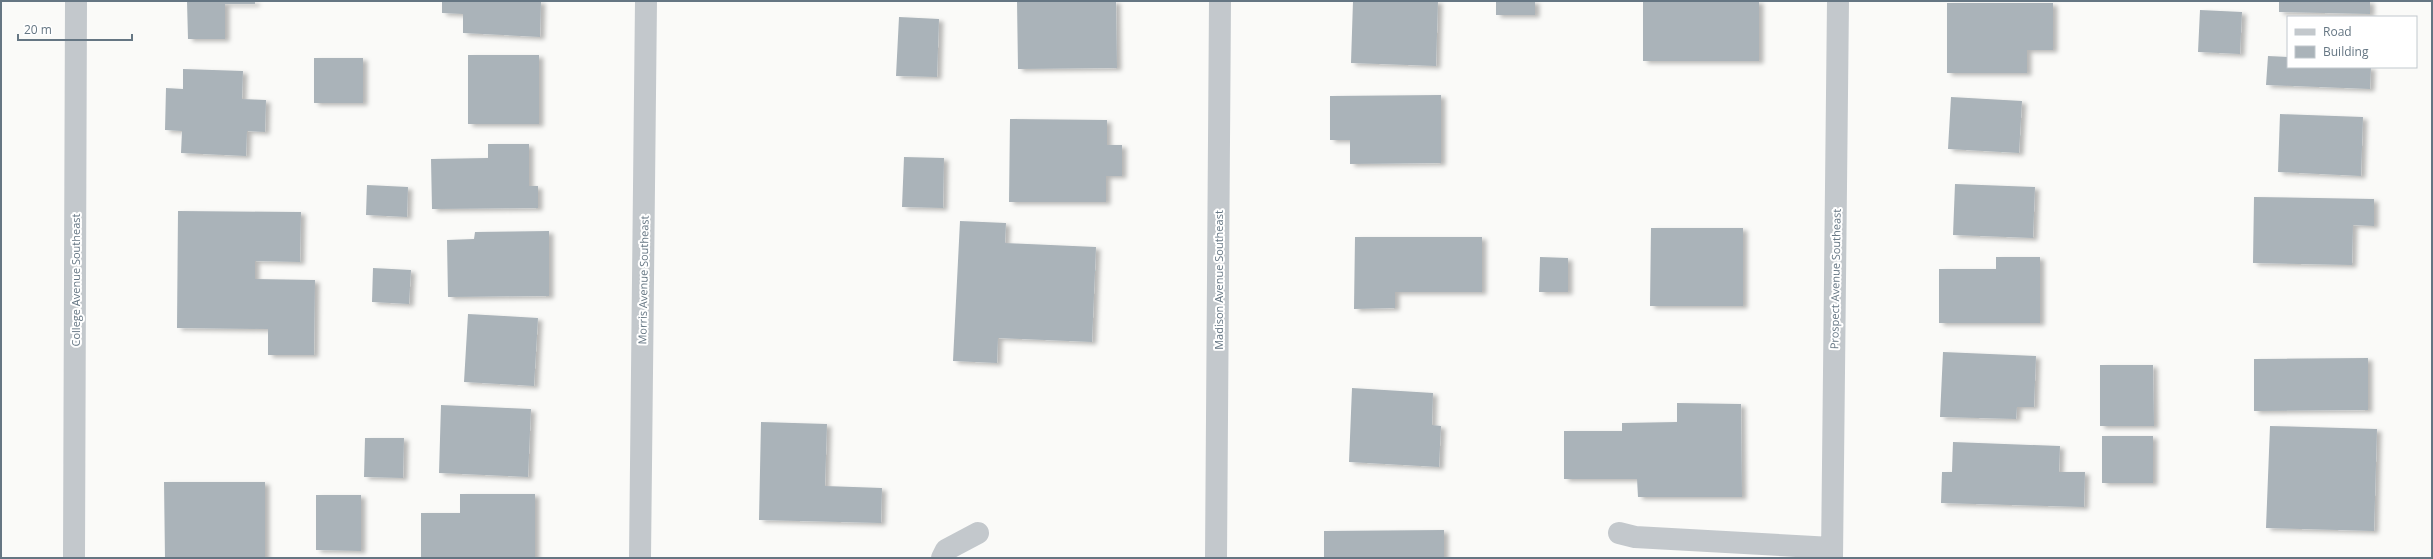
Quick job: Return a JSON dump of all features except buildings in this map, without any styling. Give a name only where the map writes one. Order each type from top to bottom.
[{"type":"street","name":"College Avenue Southeast","points":[[74,558],[76,1]]},
{"type":"street","name":"Morris Avenue Southeast","points":[[640,558],[646,1]]},
{"type":"street","name":"Madison Avenue Southeast","points":[[1216,558],[1220,1]]},
{"type":"street","name":"Prospect Avenue Southeast","points":[[1832,553],[1838,1]]},
{"type":"street","points":[[942,558],[946,550],[978,533]]},
{"type":"street","points":[[1619,533],[1635,537],[1832,553]]}]
